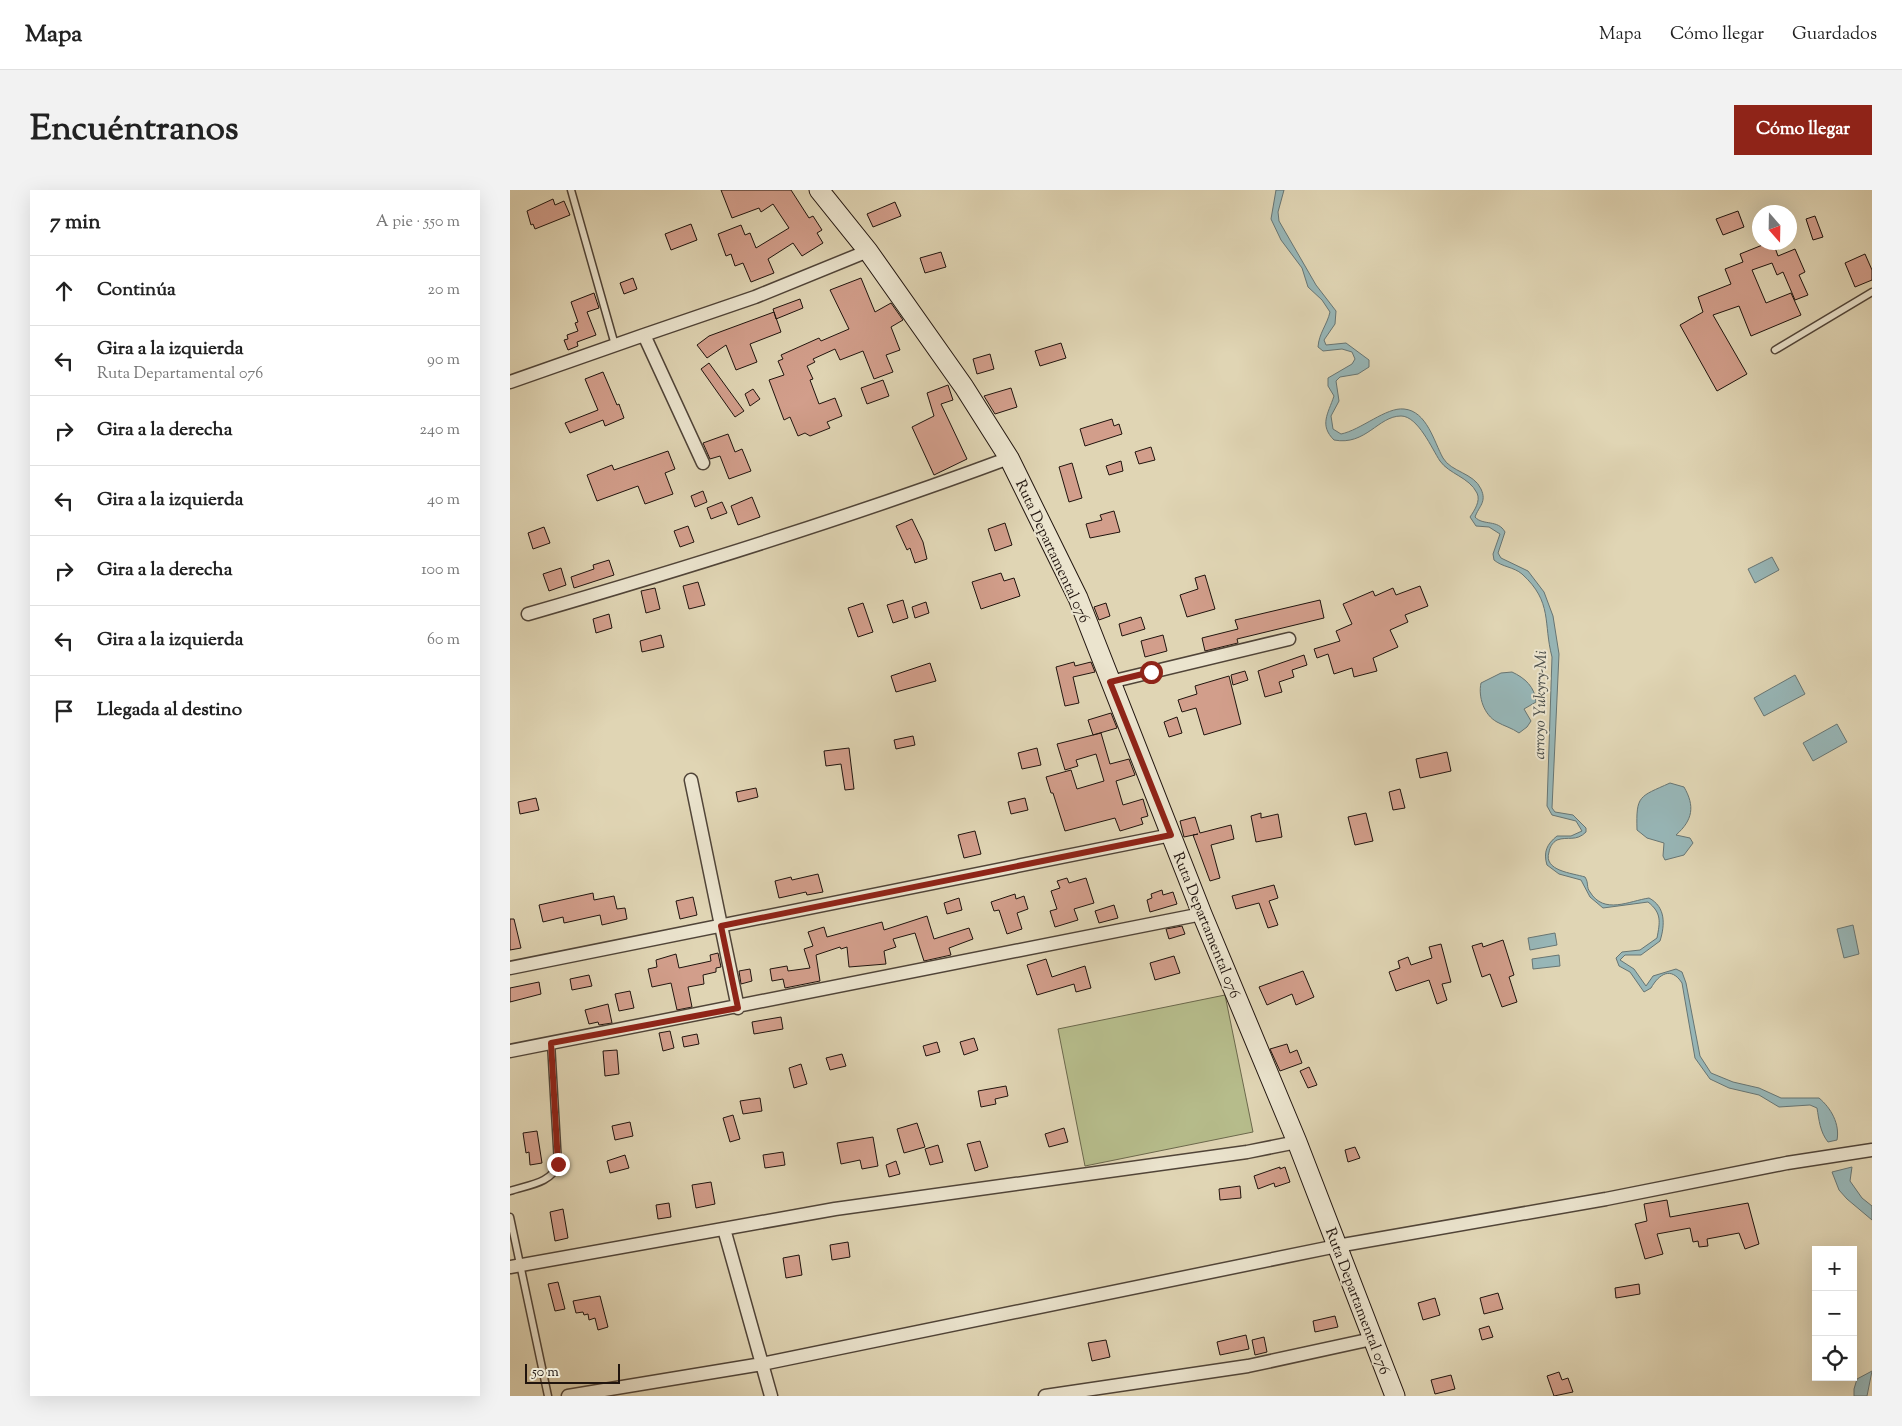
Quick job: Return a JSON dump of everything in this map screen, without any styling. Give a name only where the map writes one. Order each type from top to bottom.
[{"type":"main road","name":"Ruta Departamental 076","points":[[820,190],[868,251],[964,388],[1009,458],[1078,598],[1202,914],[1297,1142],[1395,1396]]},
{"type":"street","points":[[510,382],[755,297],[868,251]]},
{"type":"street","points":[[644,335],[703,463]]},
{"type":"street","points":[[528,614],[695,566],[904,497],[1009,458]]},
{"type":"street","points":[[1110,682],[1289,639]]},
{"type":"street","points":[[692,780],[738,1008]]},
{"type":"street","points":[[510,968],[1171,835]]},
{"type":"street","points":[[510,1051],[738,1008],[1202,914]]},
{"type":"street","points":[[516,1266],[835,1209],[1247,1152],[1297,1142]]},
{"type":"street","points":[[568,1396],[762,1364],[1337,1246],[1606,1199],[1787,1162],[1872,1150]]},
{"type":"street","points":[[724,1230],[771,1396]]},
{"type":"street","points":[[1045,1396],[1248,1366],[1372,1339]]},
{"type":"lane","points":[[571,190],[615,345]]},
{"type":"lane","points":[[1775,350],[1872,292]]},
{"type":"lane","points":[[510,1191],[544,1180],[555,1173],[558,1164],[551,1043]]},
{"type":"lane","points":[[510,1217],[516,1266],[548,1396]]},
{"type":"green space","points":[[1225,995],[1253,1132],[1085,1166],[1058,1029]]},
{"type":"water","points":[[1276,190],[1284,190],[1278,212],[1279,221],[1316,285],[1336,311],[1335,324],[1324,340],[1326,345],[1346,343],[1369,360],[1369,367],[1358,374],[1340,377],[1336,381],[1339,401],[1331,416],[1333,429],[1341,434],[1349,432],[1381,415],[1397,409],[1412,411],[1419,415],[1429,428],[1447,463],[1473,479],[1481,489],[1483,501],[1475,517],[1478,520],[1498,525],[1505,532],[1498,553],[1501,558],[1528,571],[1544,592],[1553,616],[1559,654],[1552,808],[1555,812],[1573,815],[1586,828],[1586,832],[1579,837],[1561,839],[1554,842],[1549,852],[1548,858],[1550,863],[1560,870],[1585,877],[1590,892],[1602,903],[1617,905],[1649,898],[1655,902],[1659,906],[1663,917],[1660,941],[1641,955],[1625,955],[1620,960],[1634,969],[1646,986],[1653,976],[1676,969],[1682,972],[1686,983],[1700,1056],[1711,1073],[1733,1082],[1759,1088],[1781,1098],[1819,1098],[1834,1117],[1838,1134],[1837,1140],[1828,1142],[1825,1138],[1820,1126],[1817,1108],[1810,1105],[1779,1107],[1759,1095],[1729,1088],[1710,1079],[1695,1058],[1682,983],[1678,978],[1669,973],[1665,974],[1651,988],[1644,992],[1630,972],[1619,966],[1616,958],[1622,952],[1640,950],[1657,938],[1659,918],[1653,906],[1648,902],[1603,908],[1590,897],[1581,880],[1559,874],[1547,865],[1546,852],[1548,845],[1557,836],[1571,836],[1582,831],[1576,821],[1552,815],[1547,806],[1552,657],[1543,604],[1532,584],[1522,574],[1494,560],[1493,554],[1500,534],[1489,527],[1476,526],[1470,517],[1478,503],[1477,493],[1469,483],[1448,469],[1440,461],[1424,434],[1413,421],[1407,417],[1393,417],[1355,439],[1345,441],[1334,440],[1329,435],[1326,419],[1334,396],[1328,386],[1328,378],[1352,364],[1355,359],[1352,352],[1342,349],[1323,351],[1318,347],[1330,312],[1322,300],[1308,287],[1302,268],[1281,240],[1271,219]]},
{"type":"water","points":[[1772,557],[1779,570],[1755,583],[1748,569]]},
{"type":"water","points":[[1512,672],[1529,684],[1534,692],[1536,702],[1524,709],[1531,721],[1519,733],[1492,719],[1485,710],[1480,694],[1481,683],[1501,673]]},
{"type":"water","points":[[1795,675],[1805,694],[1764,716],[1754,698]]},
{"type":"water","points":[[1837,724],[1847,742],[1813,761],[1803,743]]},
{"type":"water","points":[[1670,783],[1684,787],[1691,807],[1686,824],[1676,835],[1690,838],[1693,843],[1684,855],[1665,860],[1663,856],[1664,843],[1647,838],[1637,830],[1637,810],[1639,803],[1646,795]]},
{"type":"water","points":[[1853,925],[1859,954],[1844,958],[1837,929]]},
{"type":"water","points":[[1555,933],[1557,945],[1530,950],[1528,938]]},
{"type":"water","points":[[1559,955],[1560,966],[1533,969],[1532,959]]},
{"type":"water","points":[[1852,1167],[1850,1181],[1862,1198],[1872,1206],[1872,1220],[1839,1190],[1832,1172]]},
{"type":"water","points":[[1872,1371],[1867,1396],[1854,1396],[1857,1379]]},
{"type":"building","points":[[721,190],[791,190],[809,218],[813,216],[822,230],[817,233],[823,243],[802,256],[793,243],[768,259],[774,273],[751,282],[743,263],[735,266],[731,254],[726,256],[718,234],[741,225],[745,235],[750,233],[756,248],[789,228],[773,204],[761,212],[759,208],[732,218]]},
{"type":"building","points":[[553,199],[555,205],[564,201],[570,215],[535,229],[533,224],[531,225],[527,211]]},
{"type":"building","points":[[895,202],[901,216],[873,227],[867,214]]},
{"type":"building","points":[[1738,211],[1744,227],[1723,235],[1716,219]]},
{"type":"building","points":[[1815,216],[1823,237],[1813,240],[1806,219]]},
{"type":"building","points":[[691,224],[697,240],[671,250],[665,234]]},
{"type":"building","points":[[1752,249],[1776,250],[1778,256],[1795,250],[1805,272],[1799,275],[1808,295],[1795,300],[1783,272],[1777,275],[1772,263],[1752,270],[1766,303],[1791,293],[1801,315],[1751,336],[1739,306],[1713,315],[1747,374],[1717,391],[1680,325],[1703,312],[1698,297],[1731,284],[1725,269],[1743,262],[1740,254]]},
{"type":"building","points":[[941,252],[946,267],[925,273],[920,258]]},
{"type":"building","points":[[1865,254],[1872,270],[1872,280],[1855,287],[1845,263]]},
{"type":"building","points":[[633,278],[637,289],[624,294],[620,283]]},
{"type":"building","points":[[861,278],[875,312],[891,303],[903,320],[891,327],[900,350],[886,355],[893,372],[874,379],[863,351],[840,360],[835,349],[813,359],[815,362],[807,366],[813,379],[810,380],[819,404],[835,398],[842,416],[827,422],[830,428],[810,436],[805,433],[798,436],[790,417],[784,420],[769,380],[784,375],[778,361],[783,359],[781,355],[819,338],[821,341],[849,329],[830,290]]},
{"type":"building","points":[[594,293],[599,308],[587,312],[596,335],[577,342],[578,346],[568,350],[564,340],[568,339],[567,335],[578,331],[575,323],[578,322],[571,302]]},
{"type":"building","points":[[800,299],[803,308],[776,319],[773,309]]},
{"type":"building","points":[[774,312],[781,332],[750,344],[757,362],[736,370],[726,345],[707,358],[697,345],[709,336]]},
{"type":"building","points":[[1061,343],[1066,358],[1040,366],[1035,351]]},
{"type":"building","points":[[990,354],[994,369],[977,374],[973,359]]},
{"type":"building","points":[[709,363],[744,411],[735,417],[701,369]]},
{"type":"building","points":[[603,372],[624,418],[605,426],[603,420],[570,433],[565,423],[598,410],[585,379]]},
{"type":"building","points":[[883,380],[889,396],[867,404],[861,388]]},
{"type":"building","points":[[948,385],[953,400],[941,404],[967,459],[934,475],[912,427],[934,416],[927,393]]},
{"type":"building","points":[[1011,388],[1017,407],[995,414],[984,396]]},
{"type":"building","points":[[753,389],[760,399],[750,406],[745,394]]},
{"type":"building","points":[[1112,419],[1114,426],[1119,424],[1122,434],[1085,446],[1080,429]]},
{"type":"building","points":[[728,434],[735,452],[742,449],[751,471],[729,479],[720,456],[710,459],[703,443]]},
{"type":"building","points":[[1151,447],[1155,460],[1139,464],[1135,452]]},
{"type":"building","points":[[668,451],[675,469],[665,473],[673,494],[645,504],[638,486],[597,501],[587,475],[612,465],[614,470]]},
{"type":"building","points":[[1121,461],[1123,471],[1109,475],[1106,466]]},
{"type":"building","points":[[1072,463],[1082,498],[1069,502],[1059,467]]},
{"type":"building","points":[[703,491],[707,502],[695,507],[691,496]]},
{"type":"building","points":[[752,497],[760,517],[738,525],[731,506]]},
{"type":"building","points":[[722,502],[727,513],[711,519],[707,508]]},
{"type":"building","points":[[1114,511],[1120,532],[1090,538],[1086,524],[1102,520],[1100,515]]},
{"type":"building","points":[[912,519],[923,542],[927,559],[915,563],[910,548],[907,550],[896,526]]},
{"type":"building","points":[[1005,523],[1012,545],[995,551],[988,529]]},
{"type":"building","points":[[688,526],[694,542],[680,547],[674,531]]},
{"type":"building","points":[[544,527],[550,543],[533,549],[528,533]]},
{"type":"building","points":[[609,560],[614,575],[574,588],[571,577],[594,569],[593,565]]},
{"type":"building","points":[[561,568],[566,585],[549,591],[543,574]]},
{"type":"building","points":[[1001,573],[1004,581],[1014,578],[1020,596],[981,609],[972,582]]},
{"type":"building","points":[[1205,575],[1215,609],[1187,617],[1180,595],[1198,589],[1195,578]]},
{"type":"building","points":[[698,582],[705,605],[689,609],[683,586]]},
{"type":"building","points":[[1420,586],[1428,606],[1405,615],[1408,622],[1390,630],[1398,647],[1373,658],[1377,671],[1354,677],[1352,668],[1334,674],[1328,654],[1317,658],[1314,649],[1340,641],[1336,631],[1352,624],[1343,604],[1373,591],[1375,596],[1393,588],[1396,595]]},
{"type":"building","points":[[655,588],[660,609],[646,613],[641,591]]},
{"type":"building","points":[[903,600],[908,618],[893,623],[887,605]]},
{"type":"building","points":[[1320,600],[1324,618],[1237,639],[1238,643],[1205,651],[1202,638],[1238,629],[1235,620]]},
{"type":"building","points":[[926,602],[929,613],[915,618],[912,607]]},
{"type":"building","points":[[863,603],[873,632],[858,637],[848,608]]},
{"type":"building","points":[[1106,603],[1110,616],[1099,620],[1094,607]]},
{"type":"building","points":[[609,614],[612,628],[596,633],[593,619]]},
{"type":"building","points":[[1141,617],[1145,629],[1122,636],[1119,624]]},
{"type":"building","points":[[661,635],[664,647],[642,652],[640,641]]},
{"type":"building","points":[[1163,635],[1167,651],[1145,657],[1141,641]]},
{"type":"building","points":[[1304,655],[1307,665],[1292,670],[1294,677],[1279,682],[1282,692],[1265,697],[1258,671]]},
{"type":"building","points":[[1074,662],[1075,666],[1091,662],[1095,672],[1073,677],[1079,703],[1065,706],[1056,667]]},
{"type":"building","points":[[930,663],[936,681],[896,692],[891,676]]},
{"type":"building","points":[[1245,671],[1248,680],[1233,685],[1231,675]]},
{"type":"building","points":[[1229,676],[1241,724],[1204,735],[1196,708],[1182,712],[1178,700],[1197,694],[1195,686]]},
{"type":"building","points":[[1111,713],[1117,728],[1093,735],[1088,720]]},
{"type":"building","points":[[1177,717],[1182,733],[1169,737],[1164,722]]},
{"type":"building","points":[[1101,733],[1110,764],[1129,759],[1135,775],[1116,781],[1123,805],[1143,799],[1148,816],[1141,818],[1143,824],[1120,831],[1115,818],[1065,831],[1046,777],[1071,770],[1077,789],[1104,781],[1096,754],[1076,760],[1078,766],[1065,770],[1057,744]]},
{"type":"building","points":[[913,736],[915,745],[896,749],[894,740]]},
{"type":"building","points":[[849,748],[854,789],[845,790],[841,764],[826,766],[824,751]]},
{"type":"building","points":[[1037,748],[1041,765],[1022,769],[1018,753]]},
{"type":"building","points":[[1447,752],[1451,771],[1420,778],[1416,759]]},
{"type":"building","points":[[756,788],[758,797],[738,802],[736,792]]},
{"type":"building","points":[[1400,789],[1405,808],[1393,810],[1389,792]]},
{"type":"building","points":[[536,798],[539,810],[520,814],[518,802]]},
{"type":"building","points":[[1025,798],[1028,810],[1011,814],[1008,802]]},
{"type":"building","points":[[1261,813],[1261,818],[1278,814],[1282,837],[1256,842],[1251,816]]},
{"type":"building","points":[[1366,813],[1373,841],[1355,845],[1348,817]]},
{"type":"building","points":[[1195,817],[1200,833],[1231,825],[1234,839],[1211,845],[1220,878],[1210,881],[1193,835],[1184,837],[1180,821]]},
{"type":"building","points":[[975,831],[981,854],[964,858],[958,835]]},
{"type":"building","points":[[818,874],[823,892],[807,895],[806,892],[779,898],[775,881],[791,877],[792,880]]},
{"type":"building","points":[[1067,878],[1069,883],[1086,878],[1094,903],[1074,909],[1078,920],[1055,927],[1050,911],[1057,909],[1051,891],[1060,888],[1057,881]]},
{"type":"building","points":[[1274,885],[1278,898],[1269,901],[1278,925],[1268,928],[1259,903],[1236,909],[1232,896]]},
{"type":"building","points":[[1162,890],[1163,895],[1173,892],[1177,904],[1150,912],[1147,900],[1152,898],[1151,894]]},
{"type":"building","points":[[593,893],[594,900],[614,896],[617,909],[625,908],[627,919],[602,925],[600,915],[564,923],[563,917],[543,922],[539,905]]},
{"type":"building","points":[[1015,894],[1016,899],[1024,896],[1028,909],[1017,913],[1022,929],[1007,934],[999,910],[994,911],[991,902]]},
{"type":"building","points":[[693,897],[697,915],[680,919],[676,901]]},
{"type":"building","points":[[959,898],[962,910],[947,914],[944,903]]},
{"type":"building","points":[[1114,905],[1118,918],[1099,923],[1095,911]]},
{"type":"building","points":[[927,916],[934,939],[969,928],[973,939],[949,948],[951,955],[924,961],[915,933],[893,939],[896,947],[884,951],[886,964],[849,967],[847,947],[841,949],[840,947],[816,955],[820,981],[785,988],[783,979],[772,981],[770,969],[787,966],[788,971],[810,968],[804,949],[813,946],[808,932],[824,927],[827,937],[882,922],[884,930]]},
{"type":"building","points":[[510,919],[514,919],[521,948],[510,950]]},
{"type":"building","points":[[1182,926],[1185,934],[1169,939],[1166,929]]},
{"type":"building","points":[[1503,940],[1514,975],[1509,977],[1517,1002],[1502,1007],[1490,974],[1482,977],[1472,946],[1482,943],[1483,947]]},
{"type":"building","points":[[1441,944],[1451,982],[1442,984],[1447,1000],[1437,1004],[1429,980],[1396,991],[1389,972],[1400,968],[1398,961],[1408,957],[1411,965],[1432,958],[1429,947]]},
{"type":"building","points":[[718,953],[721,967],[716,968],[716,972],[703,975],[704,984],[688,987],[692,1007],[677,1010],[671,983],[652,987],[648,969],[657,967],[656,960],[676,954],[679,968],[711,961],[710,955]]},
{"type":"building","points":[[1174,956],[1180,973],[1155,980],[1150,963]]},
{"type":"building","points":[[1046,959],[1052,977],[1085,966],[1091,988],[1076,992],[1074,984],[1037,995],[1027,965]]},
{"type":"building","points":[[750,969],[752,981],[741,984],[739,971]]},
{"type":"building","points":[[1303,971],[1314,997],[1296,1005],[1292,994],[1267,1005],[1259,987]]},
{"type":"building","points":[[589,975],[592,986],[572,990],[570,979]]},
{"type":"building","points":[[539,982],[541,994],[510,1002],[510,988]]},
{"type":"building","points":[[630,991],[634,1008],[619,1011],[615,994]]},
{"type":"building","points":[[608,1004],[612,1023],[599,1025],[598,1022],[589,1024],[585,1010]]},
{"type":"building","points":[[781,1017],[783,1029],[754,1034],[752,1022]]},
{"type":"building","points":[[670,1031],[674,1048],[663,1051],[659,1033]]},
{"type":"building","points":[[697,1034],[699,1044],[684,1047],[682,1037]]},
{"type":"building","points":[[974,1038],[978,1050],[964,1055],[960,1042]]},
{"type":"building","points":[[937,1042],[940,1052],[926,1056],[923,1046]]},
{"type":"building","points":[[1287,1044],[1290,1053],[1297,1050],[1302,1063],[1280,1071],[1270,1049]]},
{"type":"building","points":[[617,1050],[619,1074],[605,1076],[603,1051]]},
{"type":"building","points":[[842,1054],[846,1066],[830,1070],[826,1058]]},
{"type":"building","points":[[801,1064],[807,1084],[794,1088],[789,1068]]},
{"type":"building","points":[[1309,1067],[1317,1085],[1308,1088],[1300,1071]]},
{"type":"building","points":[[1006,1086],[1008,1096],[995,1099],[996,1104],[981,1107],[978,1091]]},
{"type":"building","points":[[760,1098],[762,1111],[743,1114],[740,1101]]},
{"type":"building","points":[[733,1115],[740,1139],[730,1142],[723,1118]]},
{"type":"building","points":[[630,1122],[633,1136],[615,1140],[612,1126]]},
{"type":"building","points":[[917,1123],[925,1147],[904,1153],[897,1129]]},
{"type":"building","points":[[1064,1128],[1068,1142],[1049,1147],[1045,1134]]},
{"type":"building","points":[[537,1131],[542,1163],[530,1165],[529,1152],[526,1153],[523,1133]]},
{"type":"building","points":[[873,1137],[878,1166],[862,1169],[860,1160],[841,1164],[837,1143]]},
{"type":"building","points":[[980,1141],[988,1167],[975,1171],[967,1144]]},
{"type":"building","points":[[938,1145],[943,1162],[930,1165],[925,1149]]},
{"type":"building","points":[[1355,1147],[1360,1158],[1348,1162],[1345,1150]]},
{"type":"building","points":[[783,1152],[785,1165],[765,1168],[763,1155]]},
{"type":"building","points":[[625,1155],[629,1168],[610,1173],[607,1161]]},
{"type":"building","points":[[896,1161],[900,1174],[889,1177],[886,1165]]},
{"type":"building","points":[[1280,1167],[1280,1169],[1285,1167],[1290,1182],[1275,1187],[1274,1183],[1258,1189],[1254,1176]]},
{"type":"building","points":[[711,1182],[715,1204],[696,1208],[692,1185]]},
{"type":"building","points":[[1240,1186],[1241,1198],[1220,1200],[1219,1189]]},
{"type":"building","points":[[1667,1200],[1670,1217],[1748,1203],[1759,1244],[1745,1249],[1739,1233],[1707,1239],[1708,1246],[1699,1247],[1698,1241],[1693,1242],[1690,1228],[1657,1234],[1663,1254],[1645,1259],[1635,1224],[1647,1221],[1644,1204]]},
{"type":"building","points":[[669,1203],[671,1217],[658,1219],[656,1205]]},
{"type":"building","points":[[563,1209],[568,1238],[555,1241],[550,1212]]},
{"type":"building","points":[[848,1242],[850,1257],[832,1260],[830,1245]]},
{"type":"building","points":[[799,1255],[802,1275],[786,1278],[783,1258]]},
{"type":"building","points":[[558,1282],[565,1309],[555,1311],[548,1284]]},
{"type":"building","points":[[1639,1284],[1640,1294],[1616,1298],[1615,1288]]},
{"type":"building","points":[[1498,1293],[1503,1309],[1484,1314],[1480,1298]]},
{"type":"building","points":[[600,1296],[608,1327],[598,1330],[595,1318],[589,1320],[588,1314],[584,1315],[583,1312],[576,1313],[573,1301]]},
{"type":"building","points":[[1435,1298],[1440,1315],[1423,1320],[1418,1303]]},
{"type":"building","points":[[1335,1316],[1338,1327],[1315,1332],[1313,1321]]},
{"type":"building","points":[[1489,1326],[1493,1337],[1482,1340],[1479,1329]]},
{"type":"building","points":[[1246,1335],[1249,1349],[1220,1355],[1217,1342]]},
{"type":"building","points":[[1264,1337],[1267,1352],[1255,1355],[1252,1340]]},
{"type":"building","points":[[1106,1340],[1110,1357],[1092,1361],[1088,1343]]},
{"type":"building","points":[[1559,1372],[1562,1380],[1568,1378],[1573,1392],[1554,1396],[1547,1376]]},
{"type":"building","points":[[1451,1375],[1455,1389],[1435,1394],[1431,1380]]},
{"type":"route","points":[[558,1164],[551,1043],[738,1008],[721,926],[1171,835],[1110,682],[1151,672]]},
{"type":"water label","name":"arroyo Yukyry-Mi","points":[[1539,705]]}]
